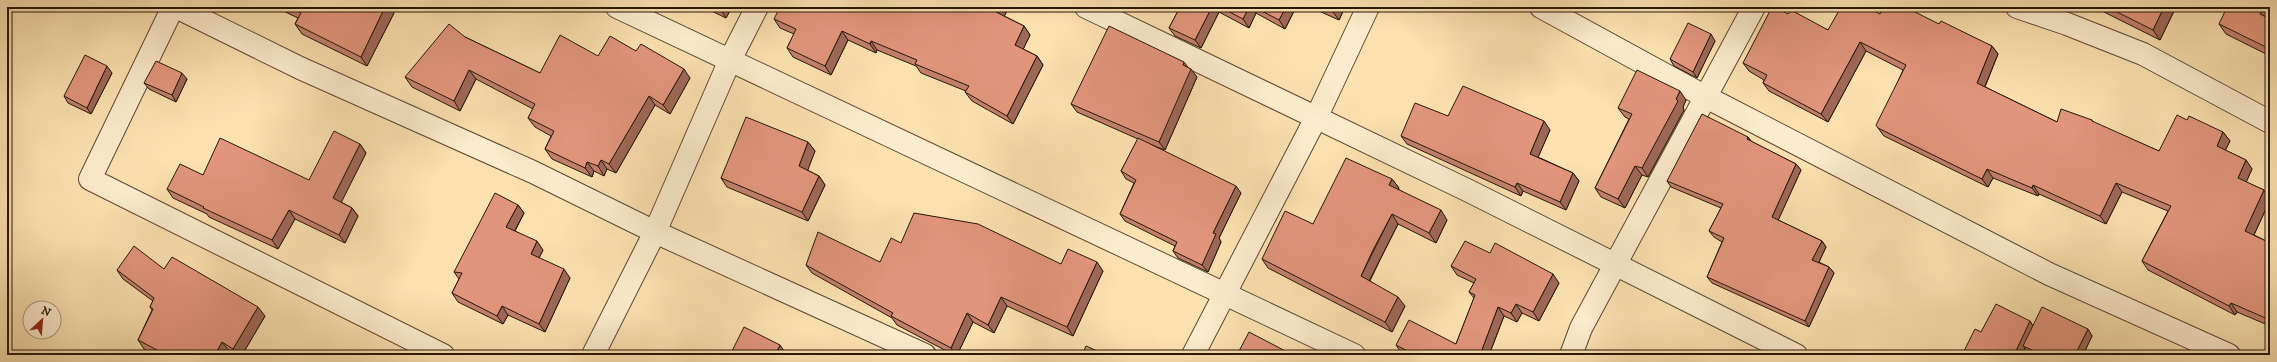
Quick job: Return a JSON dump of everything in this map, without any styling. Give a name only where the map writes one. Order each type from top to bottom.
[{"type":"street","points":[[173,7],[90,179],[443,355]]},
{"type":"street","points":[[176,7],[300,68],[533,172],[655,232],[925,355]]},
{"type":"street","points":[[617,7],[1354,355]]},
{"type":"street","points":[[593,355],[655,232],[730,60],[757,7]]},
{"type":"street","points":[[1086,7],[1317,116],[1796,355]]},
{"type":"street","points":[[1193,355],[1317,116],[1368,7]]},
{"type":"street","points":[[1541,7],[1704,96],[2049,274],[2229,355]]},
{"type":"street","points":[[1571,355],[1581,328],[1704,96],[1754,7]]},
{"type":"street","points":[[2017,7],[2067,24],[2143,54],[2270,122]]},
{"type":"building","points":[[288,7],[385,7],[361,57],[295,24],[301,13]]},
{"type":"building","points":[[780,7],[999,7],[996,12],[1024,26],[1015,45],[1037,56],[1007,116],[965,92],[969,86],[915,64],[917,60],[871,41],[870,44],[842,31],[825,66],[787,48],[796,29],[774,19]]},
{"type":"building","points":[[1180,7],[1212,7],[1195,40],[1169,28]]},
{"type":"building","points":[[1220,7],[1249,7],[1243,19]]},
{"type":"building","points":[[1254,7],[1286,7],[1279,20]]},
{"type":"building","points":[[1323,7],[1335,7],[1333,12]]},
{"type":"building","points":[[1772,7],[1775,7],[1788,14],[1791,10],[1828,30],[1841,7],[1867,7],[1880,14],[1884,7],[1905,7],[1939,24],[1941,21],[1992,46],[1977,83],[2057,122],[2061,109],[2092,120],[2159,151],[2177,115],[2187,120],[2189,116],[2223,132],[2217,146],[2246,160],[2238,178],[2264,190],[2245,231],[2270,243],[2270,320],[2231,303],[2229,306],[2142,261],[2171,206],[2116,183],[2100,216],[2033,185],[2032,188],[1987,169],[1982,179],[1878,128],[1876,125],[1906,65],[1860,42],[1821,114],[1763,83],[1767,75],[1743,63]]},
{"type":"building","points":[[2107,7],[2164,7],[2153,30]]},
{"type":"building","points":[[2227,7],[2264,7],[2260,14],[2270,19],[2270,49],[2219,24]]},
{"type":"building","points":[[1688,23],[1711,34],[1693,72],[1670,59]]},
{"type":"building","points":[[449,24],[465,37],[540,73],[560,35],[598,56],[610,36],[636,51],[641,44],[684,69],[663,105],[649,96],[609,164],[601,160],[598,166],[587,162],[585,168],[545,149],[554,131],[528,118],[535,104],[469,70],[454,101],[405,77]]},
{"type":"building","points":[[1109,26],[1184,62],[1183,65],[1191,69],[1159,142],[1071,104]]},
{"type":"building","points":[[85,55],[107,66],[87,108],[64,96]]},
{"type":"building","points":[[156,61],[182,73],[172,95],[144,83]]},
{"type":"building","points":[[1637,70],[1680,91],[1676,99],[1678,101],[1642,168],[1635,166],[1618,199],[1595,188],[1632,114],[1618,108]]},
{"type":"building","points":[[1463,86],[1544,121],[1530,154],[1573,173],[1560,202],[1517,183],[1515,187],[1401,136],[1415,103],[1448,116]]},
{"type":"building","points":[[1702,114],[1748,137],[1747,139],[1796,164],[1772,217],[1822,241],[1812,260],[1829,267],[1805,321],[1707,277],[1724,238],[1709,231],[1723,204],[1667,181]]},
{"type":"building","points":[[746,117],[808,142],[799,166],[819,176],[802,212],[721,178]]},
{"type":"building","points":[[334,131],[360,144],[333,198],[352,208],[339,235],[289,210],[272,240],[203,208],[204,207],[167,189],[180,164],[203,175],[220,138],[309,180]]},
{"type":"building","points":[[1138,138],[1236,186],[1213,233],[1216,234],[1202,265],[1173,251],[1177,242],[1120,214],[1136,180],[1121,171]]},
{"type":"building","points":[[1346,158],[1392,179],[1389,185],[1441,210],[1429,233],[1392,214],[1373,250],[1361,276],[1398,297],[1385,322],[1262,259],[1285,211],[1313,224]]},
{"type":"building","points":[[495,193],[518,205],[506,227],[537,241],[531,254],[564,269],[539,324],[502,306],[497,316],[452,293],[462,273],[454,272]]},
{"type":"building","points":[[914,213],[978,224],[1061,264],[1068,249],[1097,262],[1067,327],[1001,297],[988,325],[967,313],[951,348],[891,316],[893,313],[806,265],[818,232],[880,262],[891,238],[901,243]]},
{"type":"building","points":[[1465,241],[1490,253],[1495,243],[1553,274],[1533,312],[1516,304],[1511,313],[1498,307],[1480,355],[1415,355],[1396,345],[1409,320],[1456,344],[1475,295],[1469,292],[1476,279],[1451,266]]},
{"type":"building","points":[[134,246],[164,269],[172,257],[258,307],[233,349],[222,342],[215,355],[155,355],[157,350],[138,340],[153,309],[150,307],[154,298],[117,270]]},
{"type":"building","points":[[1996,304],[2030,321],[2014,355],[1966,355],[1963,353],[1975,329],[1981,332]]},
{"type":"building","points":[[2042,307],[2088,329],[2075,355],[2043,355],[2023,346]]},
{"type":"building","points":[[744,327],[780,345],[775,355],[730,355]]},
{"type":"building","points":[[1249,332],[1293,355],[1237,355]]},
{"type":"building","points":[[1086,346],[1106,355],[1082,355]]}]
